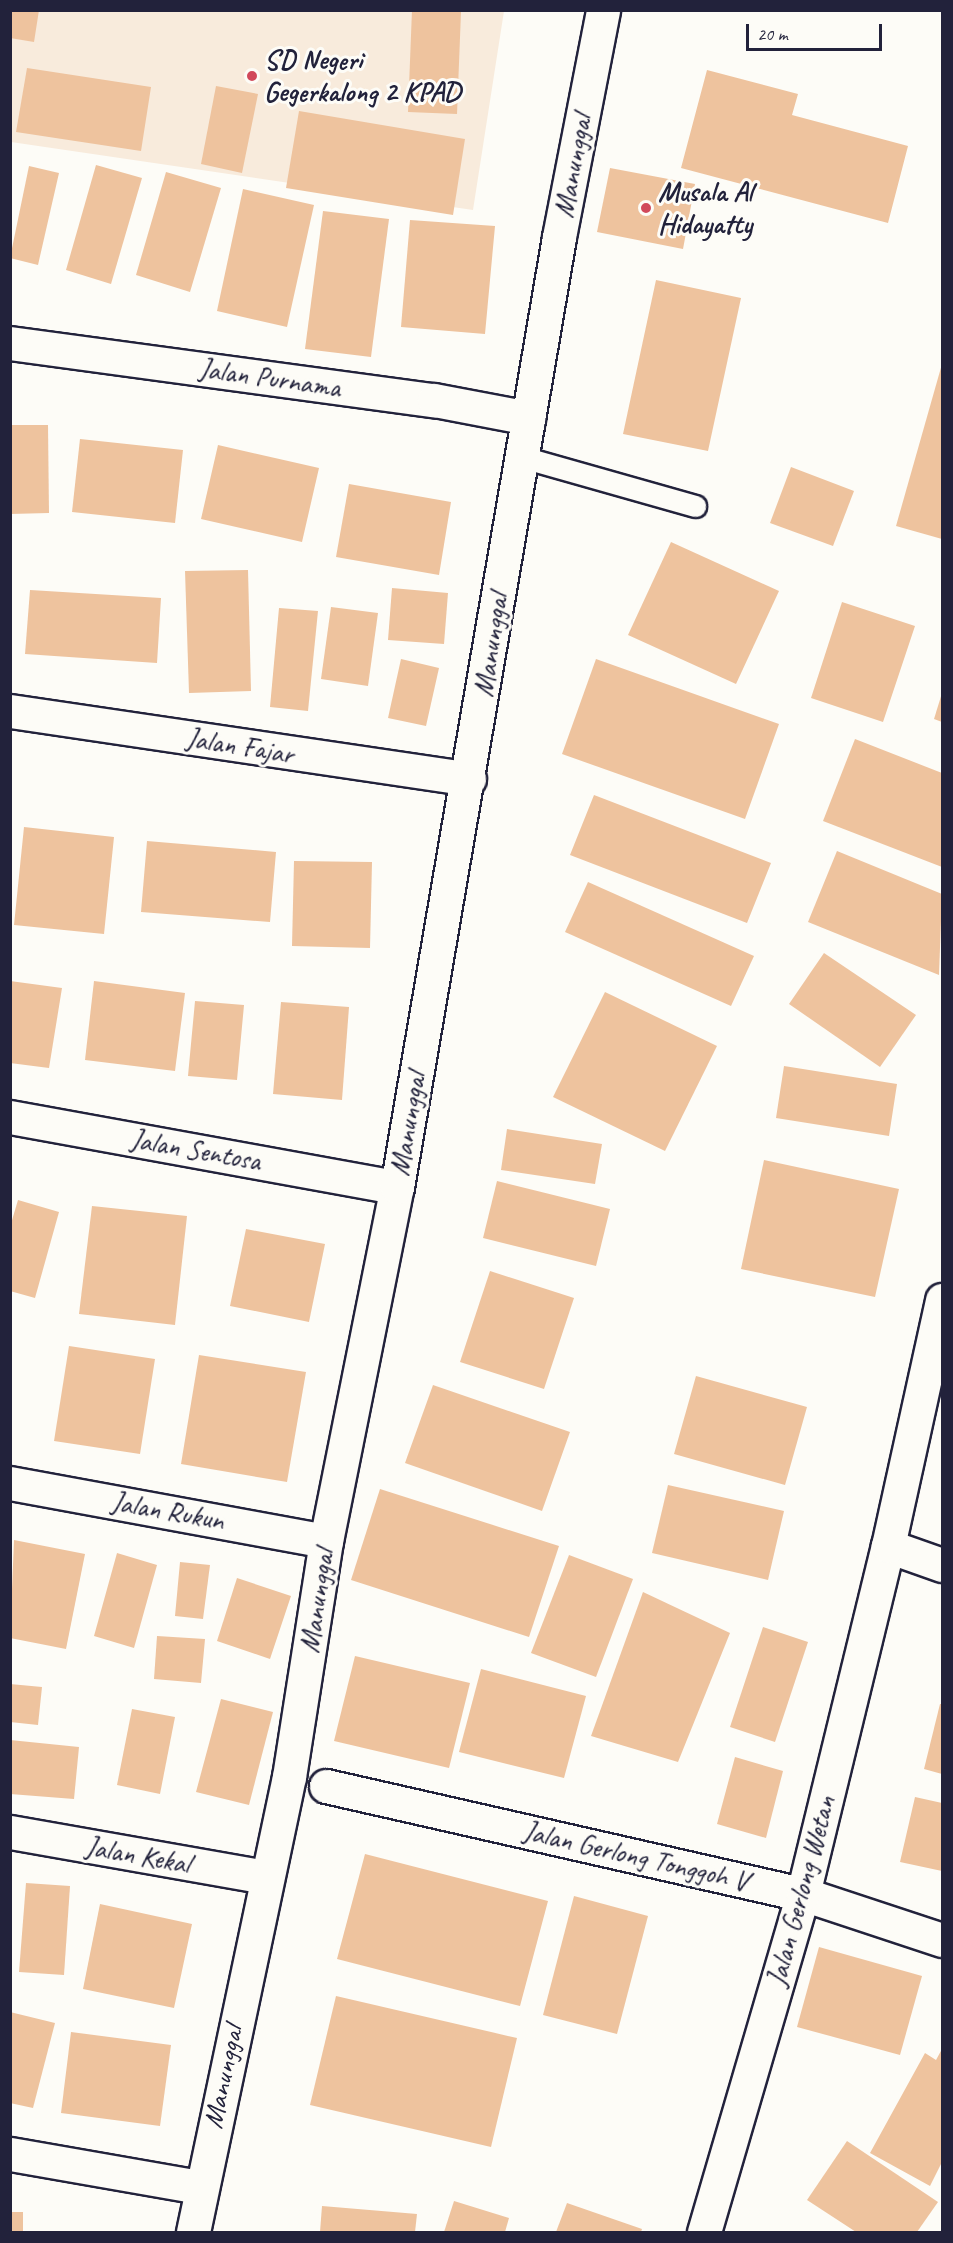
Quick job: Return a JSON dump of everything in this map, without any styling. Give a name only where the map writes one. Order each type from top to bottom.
[{"type":"street","name":"Manunggal","points":[[193,2232],[200,2187],[265,1877],[289,1777],[326,1541],[390,1186],[469,779],[528,418],[603,10]]},
{"type":"street","name":"Jalan Purnama","points":[[10,343],[434,400],[528,418]]},
{"type":"street","name":"Jalan Fajar","points":[[10,711],[469,779]]},
{"type":"street","name":"Jalan Sentosa","points":[[10,1117],[390,1186]]},
{"type":"street","name":"Jalan Gerlong Wetan","points":[[704,2232],[803,1894],[888,1546],[942,1300]]},
{"type":"street","name":"Jalan Rukun","points":[[10,1483],[326,1541]]},
{"type":"street","points":[[888,1546],[942,1565]]},
{"type":"street","name":"Jalan Gerlong Tonggoh V","points":[[326,1786],[803,1894],[942,1940]]},
{"type":"street","name":"Jalan Kekal","points":[[10,1832],[265,1877]]},
{"type":"street","points":[[10,2154],[200,2187]]},
{"type":"lane","points":[[522,457],[695,506]]},
{"type":"shaded area","name":"SD Negeri Gegerkalong 2 KPAD","points":[[11,11],[504,11],[473,210],[11,142]]},
{"type":"building","points":[[10,10],[39,10],[34,42],[10,38]]},
{"type":"building","points":[[412,10],[461,12],[457,114],[408,112]]},
{"type":"building","points":[[27,68],[151,87],[141,151],[16,132]]},
{"type":"building","points":[[707,70],[798,94],[792,115],[908,146],[888,223],[681,168]]},
{"type":"building","points":[[216,86],[258,94],[242,173],[201,164]]},
{"type":"building","points":[[299,111],[465,139],[453,215],[286,188]]},
{"type":"building","points":[[96,165],[142,178],[111,284],[66,270]]},
{"type":"building","points":[[29,166],[59,173],[38,265],[10,258]]},
{"type":"building","name":"Musala Al Hidayatty","points":[[610,168],[695,184],[683,249],[597,232]]},
{"type":"building","points":[[166,172],[221,188],[190,292],[136,275]]},
{"type":"building","points":[[243,189],[314,205],[287,327],[217,311]]},
{"type":"building","points":[[323,211],[389,219],[371,357],[305,349]]},
{"type":"building","points":[[410,220],[495,226],[485,334],[401,327]]},
{"type":"building","points":[[656,280],[741,298],[708,451],[623,434]]},
{"type":"building","points":[[942,364],[942,539],[896,526]]},
{"type":"building","points":[[10,425],[48,425],[49,513],[10,514]]},
{"type":"building","points":[[80,439],[183,450],[175,523],[72,512]]},
{"type":"building","points":[[218,445],[319,468],[302,542],[201,519]]},
{"type":"building","points":[[791,467],[854,491],[833,546],[770,523]]},
{"type":"building","points":[[349,484],[451,502],[439,575],[336,557]]},
{"type":"building","points":[[671,542],[779,591],[736,684],[628,635]]},
{"type":"building","points":[[248,570],[251,691],[189,693],[185,571]]},
{"type":"building","points":[[392,588],[448,593],[444,644],[388,640]]},
{"type":"building","points":[[30,590],[161,598],[157,663],[25,654]]},
{"type":"building","points":[[842,602],[915,626],[883,722],[811,698]]},
{"type":"building","points":[[331,607],[378,613],[368,686],[321,679]]},
{"type":"building","points":[[279,608],[318,611],[308,711],[270,707]]},
{"type":"building","points":[[401,659],[439,668],[426,726],[388,718]]},
{"type":"building","points":[[596,659],[779,724],[745,819],[562,754]]},
{"type":"building","points":[[942,693],[942,722],[934,719]]},
{"type":"building","points":[[855,739],[942,773],[942,867],[823,821]]},
{"type":"building","points":[[594,795],[771,863],[747,923],[570,855]]},
{"type":"building","points":[[24,827],[114,837],[104,934],[14,925]]},
{"type":"building","points":[[147,841],[276,852],[270,922],[141,912]]},
{"type":"building","points":[[837,851],[942,894],[939,975],[808,922]]},
{"type":"building","points":[[294,861],[372,862],[370,948],[292,946]]},
{"type":"building","points":[[588,882],[754,956],[731,1006],[565,932]]},
{"type":"building","points":[[824,953],[916,1015],[880,1067],[789,1004]]},
{"type":"building","points":[[10,981],[62,988],[49,1068],[10,1063]]},
{"type":"building","points":[[94,981],[185,993],[175,1071],[85,1060]]},
{"type":"building","points":[[605,992],[717,1046],[665,1151],[553,1097]]},
{"type":"building","points":[[195,1001],[244,1005],[237,1080],[188,1076]]},
{"type":"building","points":[[281,1002],[349,1007],[342,1100],[273,1094]]},
{"type":"building","points":[[784,1066],[897,1084],[889,1136],[776,1118]]},
{"type":"building","points":[[507,1129],[602,1144],[595,1184],[501,1170]]},
{"type":"building","points":[[764,1160],[899,1189],[875,1297],[741,1269]]},
{"type":"building","points":[[497,1181],[610,1209],[596,1266],[483,1238]]},
{"type":"building","points":[[18,1200],[59,1212],[35,1298],[10,1291],[10,1227]]},
{"type":"building","points":[[92,1206],[187,1216],[175,1325],[79,1314]]},
{"type":"building","points":[[246,1229],[325,1244],[309,1322],[230,1306]]},
{"type":"building","points":[[490,1271],[574,1298],[544,1389],[460,1362]]},
{"type":"building","points":[[69,1346],[155,1359],[140,1454],[54,1441]]},
{"type":"building","points":[[199,1355],[306,1372],[287,1482],[181,1464]]},
{"type":"building","points":[[696,1376],[807,1407],[785,1485],[674,1454]]},
{"type":"building","points":[[433,1385],[570,1432],[542,1511],[405,1463]]},
{"type":"building","points":[[668,1485],[784,1511],[768,1580],[652,1553]]},
{"type":"building","points":[[380,1489],[559,1546],[529,1637],[351,1580]]},
{"type":"building","points":[[14,1540],[85,1554],[66,1649],[10,1638]]},
{"type":"building","points":[[117,1553],[157,1565],[134,1648],[94,1636]]},
{"type":"building","points":[[569,1555],[633,1579],[596,1677],[531,1653]]},
{"type":"building","points":[[180,1562],[210,1565],[203,1619],[175,1616]]},
{"type":"building","points":[[237,1578],[291,1596],[270,1659],[217,1641]]},
{"type":"building","points":[[643,1592],[730,1633],[678,1762],[591,1736]]},
{"type":"building","points":[[763,1627],[808,1642],[775,1742],[730,1727]]},
{"type":"building","points":[[157,1636],[205,1639],[201,1683],[154,1679]]},
{"type":"building","points":[[355,1656],[470,1683],[449,1768],[334,1741]]},
{"type":"building","points":[[481,1669],[586,1696],[564,1778],[459,1752]]},
{"type":"building","points":[[10,1684],[42,1687],[38,1725],[10,1722]]},
{"type":"building","points":[[221,1699],[273,1712],[249,1805],[196,1792]]},
{"type":"building","points":[[940,1704],[942,1704],[942,1774],[924,1769]]},
{"type":"building","points":[[132,1709],[175,1717],[160,1794],[117,1785]]},
{"type":"building","points":[[10,1740],[79,1747],[74,1799],[10,1794]]},
{"type":"building","points":[[735,1757],[783,1771],[766,1838],[717,1824]]},
{"type":"building","points":[[915,1797],[942,1803],[942,1871],[900,1862]]},
{"type":"building","points":[[365,1854],[548,1901],[520,2006],[337,1959]]},
{"type":"building","points":[[26,1883],[70,1886],[64,1975],[19,1972]]},
{"type":"building","points":[[574,1896],[648,1916],[617,2034],[543,2015]]},
{"type":"building","points":[[100,1904],[192,1924],[174,2008],[83,1989]]},
{"type":"building","points":[[819,1947],[922,1976],[900,2055],[797,2027]]},
{"type":"building","points":[[336,1996],[517,2038],[491,2147],[310,2105]]},
{"type":"building","points":[[10,2012],[55,2023],[33,2108],[10,2103]]},
{"type":"building","points":[[71,2032],[171,2045],[160,2126],[61,2113]]},
{"type":"building","points":[[942,2049],[942,2162],[930,2186],[870,2153],[925,2053],[936,2060]]},
{"type":"building","points":[[847,2141],[938,2202],[917,2232],[856,2232],[807,2200]]},
{"type":"building","points":[[454,2201],[509,2218],[505,2232],[444,2232]]},
{"type":"building","points":[[567,2203],[642,2229],[641,2232],[556,2232]]},
{"type":"building","points":[[322,2206],[417,2214],[415,2232],[320,2232]]},
{"type":"building","points":[[10,2212],[23,2212],[23,2232],[10,2232]]},
{"type":"place","name":"SD Negeri Gegerkalong 2 KPAD","points":[[252,76]]},
{"type":"place","name":"Musala Al Hidayatty","points":[[646,208]]}]
